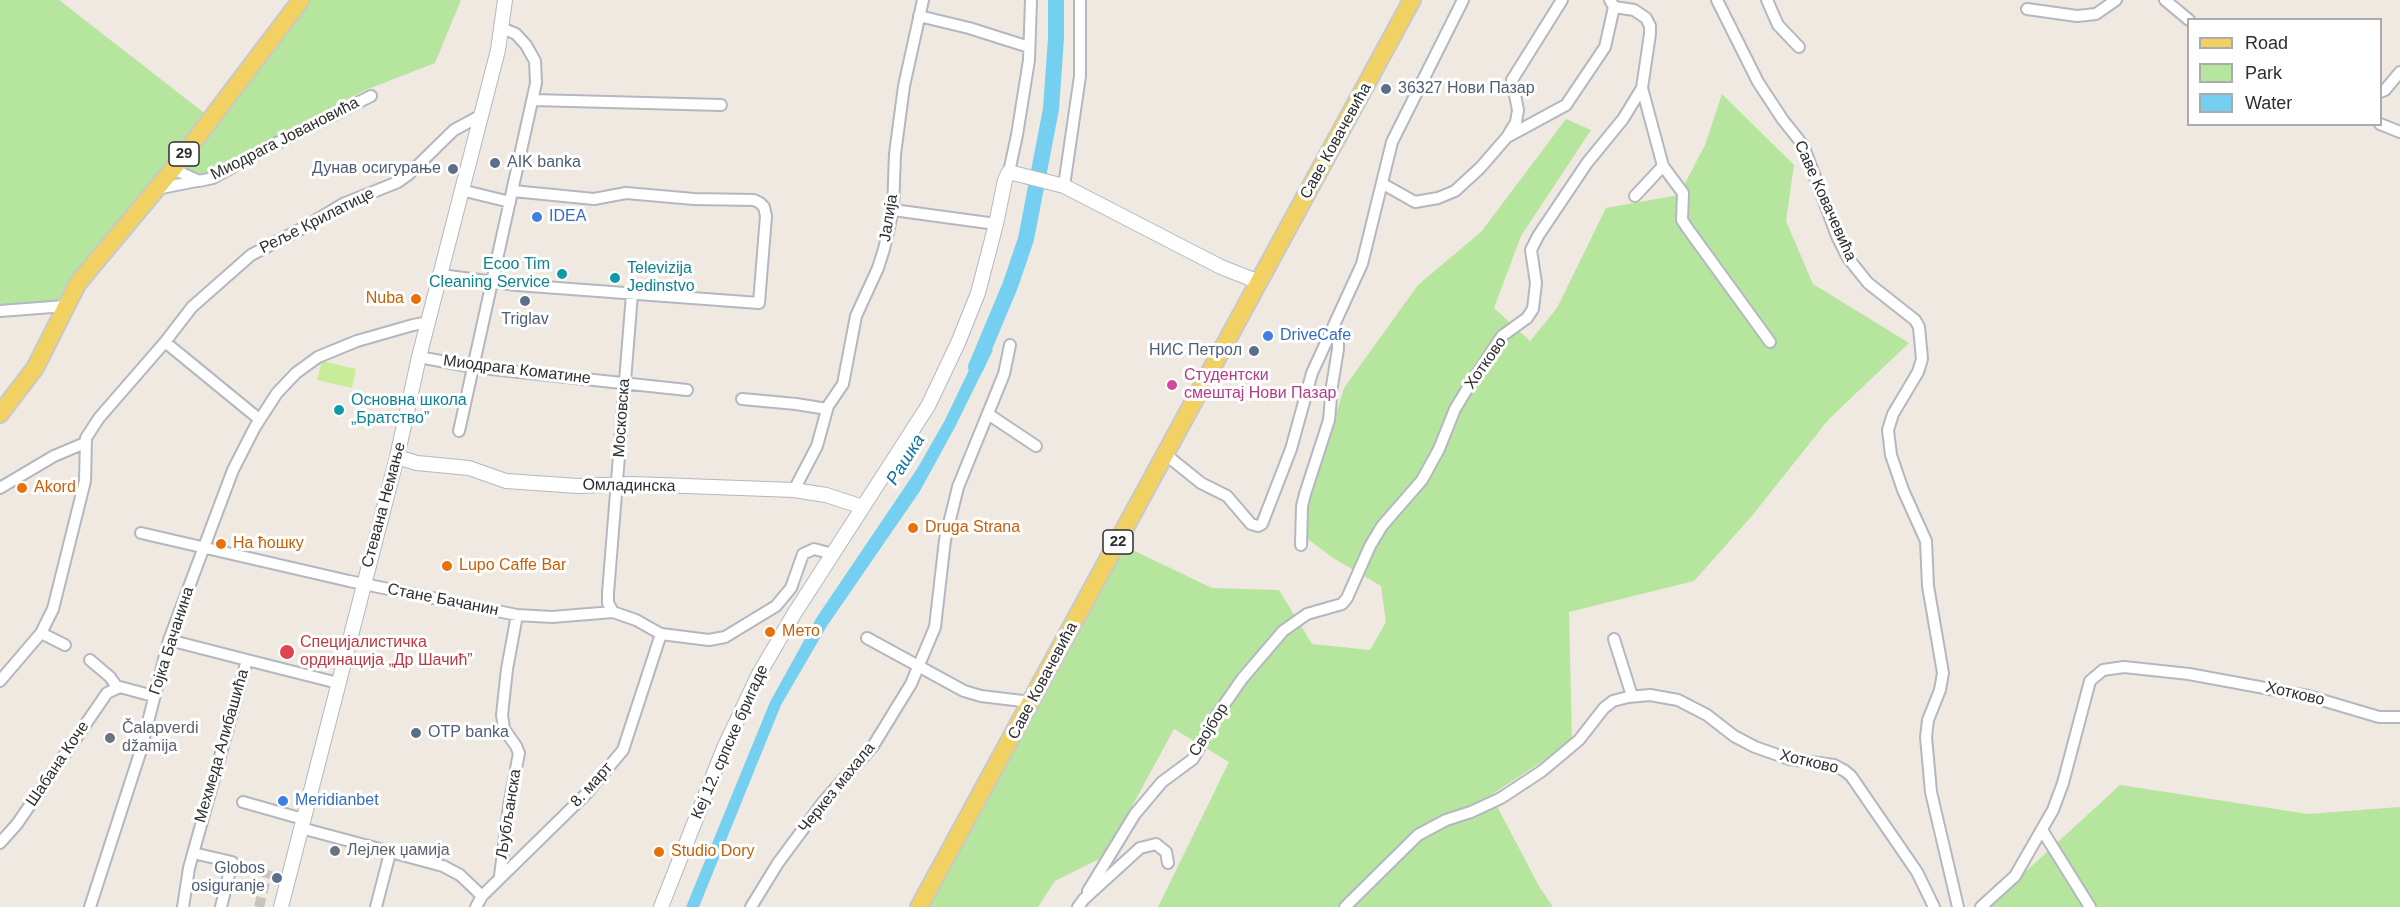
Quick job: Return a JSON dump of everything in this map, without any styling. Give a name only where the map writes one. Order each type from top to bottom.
[{"type":"main road","name":"29","points":[[0,414],[35,368],[65,306],[85,274],[173,169],[301,0]]},
{"type":"main road","name":"Саве Ковачевића","points":[[919,907],[1412,0]]},
{"type":"street","name":"Стевана Немање","points":[[281,907],[397,457],[419,357],[502,28],[505,0]]},
{"type":"street","name":"Јалија","points":[[794,490],[817,446],[827,409],[843,384],[856,316],[880,262],[893,210],[895,154],[908,59],[923,0]]},
{"type":"street","points":[[919,16],[969,28],[1029,47],[1031,0]]},
{"type":"street","points":[[1057,184],[1080,76],[1080,0]]},
{"type":"street","points":[[1165,454],[1201,483],[1227,496],[1251,524],[1258,526],[1262,524],[1292,449],[1312,373],[1362,264],[1392,142],[1463,0]]},
{"type":"street","points":[[1383,184],[1415,201],[1438,198],[1455,191],[1480,168],[1507,137],[1516,122],[1518,110],[1512,80],[1562,0]]},
{"type":"street","name":"Саве Ковачевића","points":[[1717,0],[1758,82],[1803,145],[1837,236],[1848,258],[1868,283],[1915,320],[1920,334],[1922,359],[1918,372],[1893,414],[1888,430],[1891,455],[1903,490],[1926,541],[1928,586],[1943,673],[1940,690],[1928,720],[1926,737],[1931,792],[1958,907]]},
{"type":"street","points":[[1767,0],[1778,25],[1799,47]]},
{"type":"street","points":[[2027,9],[2077,16],[2096,14],[2116,0]]},
{"type":"street","points":[[2164,0],[2187,18]]},
{"type":"street","points":[[1507,137],[1566,105],[1605,47],[1612,3],[1634,10],[1646,18],[1650,34],[1641,88],[1664,166],[1683,193],[1682,220],[1770,342]]},
{"type":"street","points":[[459,431],[533,100],[536,75],[535,61],[520,37],[502,28]]},
{"type":"street","name":"Кеј 12. српске бригаде","points":[[661,907],[714,772],[745,702],[789,623],[928,406],[958,343],[978,292],[1005,180],[1014,173],[1029,47]]},
{"type":"street","points":[[2382,91],[2400,72]]},
{"type":"street","name":"Хотково","points":[[1267,650],[1283,631],[1307,614],[1342,604],[1347,598],[1370,546],[1382,526],[1401,507],[1422,480],[1439,449],[1455,409],[1482,366],[1502,336],[1527,318],[1533,309],[1536,283],[1531,250],[1587,163],[1623,119],[1641,88]]},
{"type":"street","name":"Миодрага Јовановића","points":[[156,189],[221,175],[265,149],[371,96]]},
{"type":"street","points":[[533,100],[721,105]]},
{"type":"street","name":"Реље Крилатице","points":[[85,443],[99,418],[197,302],[251,255],[343,204],[398,182],[454,130],[480,116]]},
{"type":"street","points":[[2382,125],[2400,132]]},
{"type":"street","points":[[1635,196],[1664,166]]},
{"type":"street","name":"Миодрага Јовановића","points":[[173,169],[199,181]]},
{"type":"street","points":[[1014,173],[1057,184],[1221,267],[1259,282]]},
{"type":"street","points":[[441,274],[493,282],[759,303],[766,216],[764,207],[760,203],[626,193],[594,200],[511,196],[461,190]]},
{"type":"street","points":[[893,210],[996,224]]},
{"type":"street","name":"Московска","points":[[613,612],[608,603],[608,593],[632,294]]},
{"type":"street","points":[[0,311],[65,306]]},
{"type":"street","name":"Гојка Бачанина","points":[[91,906],[140,753],[169,640],[236,464],[259,420],[289,380],[318,357],[357,341],[428,322]]},
{"type":"street","points":[[1301,545],[1302,506],[1329,420],[1338,349],[1338,342],[1332,331]]},
{"type":"street","points":[[165,342],[259,420]]},
{"type":"street","name":"Черкез махала","points":[[751,907],[778,863],[824,801],[873,746],[910,684],[934,627],[945,540],[958,487],[1004,374],[1010,345]]},
{"type":"street","name":"Миодрага Коматине","points":[[419,357],[473,367],[687,390]]},
{"type":"street","points":[[742,399],[827,409]]},
{"type":"street","points":[[988,414],[1036,446]]},
{"type":"street","points":[[0,488],[54,456],[85,443],[87,474],[57,595],[41,633],[0,681]]},
{"type":"street","name":"Омладинска","points":[[397,457],[417,463],[469,468],[506,481],[578,486],[617,484],[794,490],[826,495],[862,507]]},
{"type":"street","name":"Стане Бачанин","points":[[141,533],[363,584],[517,615],[552,617],[613,612],[642,622],[661,634],[717,640],[771,610],[788,594],[803,554],[814,549],[833,554]]},
{"type":"street","name":"Љубљанска","points":[[500,876],[519,753],[504,729],[502,715],[507,669],[517,615]]},
{"type":"street","points":[[41,633],[65,645]]},
{"type":"street","name":"8. март","points":[[476,907],[482,896],[500,876],[586,794],[623,750],[661,634]]},
{"type":"street","points":[[867,638],[964,691],[981,696],[1031,702]]},
{"type":"street","points":[[1614,639],[1632,696]]},
{"type":"street","points":[[169,640],[247,660]]},
{"type":"street","name":"Својбор","points":[[1089,894],[1088,891],[1135,814],[1162,782],[1193,759],[1217,715],[1242,679],[1267,650]]},
{"type":"street","points":[[90,660],[110,677],[117,687],[153,696]]},
{"type":"street","name":"Мехмеда Алибашића","points":[[183,907],[193,853],[247,660],[338,683]]},
{"type":"street","name":"Хотково","points":[[1981,907],[2015,876],[2053,810],[2063,783],[2090,681],[2103,670],[2124,667],[2189,674],[2298,693],[2379,717],[2400,717]]},
{"type":"street","name":"Шабана Коче","points":[[0,843],[17,824],[103,698],[117,687]]},
{"type":"street","name":"Хотково","points":[[1345,907],[1419,835],[1446,820],[1471,812],[1501,798],[1542,771],[1579,740],[1604,708],[1613,701],[1632,696],[1650,695],[1678,700],[1707,715],[1734,736],[1755,747],[1789,759],[1826,763],[1845,771],[1851,776],[1917,872],[1934,907]]},
{"type":"street","points":[[243,802],[390,853],[442,866],[460,875],[482,896]]},
{"type":"street","points":[[2042,830],[2090,907]]},
{"type":"street","name":"Својбор","points":[[1078,907],[1089,894],[1140,848],[1156,844],[1166,852],[1168,863]]},
{"type":"street","points":[[193,853],[232,862],[220,907]]},
{"type":"street","points":[[376,907],[390,853]]},
{"type":"green space","points":[[0,0],[59,0],[212,119],[301,0],[461,0],[435,63],[363,91],[211,174],[200,176],[173,169],[65,306],[0,311]]},
{"type":"green space","points":[[1722,94],[1794,165],[1786,221],[1813,284],[1909,343],[1829,419],[1751,517],[1694,581],[1569,612],[1572,742],[1491,795],[1540,888],[1553,907],[1158,907],[1229,762],[1174,729],[1105,856],[1055,881],[1038,907],[929,907],[1120,544],[1212,588],[1279,590],[1312,644],[1370,650],[1386,622],[1381,586],[1333,558],[1300,533],[1344,388],[1418,285],[1481,232],[1566,119],[1591,130],[1521,236],[1494,308],[1530,341],[1557,308],[1606,208],[1679,195],[1705,145]]},
{"type":"green space","points":[[322,361],[356,369],[352,388],[317,380]]},
{"type":"green space","points":[[2120,785],[2308,814],[2400,807],[2400,907],[1987,907]]},
{"type":"water","points":[[981,345],[993,350],[955,427],[920,491],[827,626],[781,705],[699,907],[686,907],[770,702],[817,617],[917,469],[945,420]]},
{"type":"waterway","name":"Рашка","points":[[976,367],[1010,286],[1026,239],[1051,109],[1056,0]]},
{"type":"tunnel","points":[[259,907],[268,870]]},
{"type":"place","name":"36327 Нови Пазар","points":[[1386,89]]},
{"type":"place","name":"AIK banka","points":[[495,163]]},
{"type":"place","name":"Дунав осигурање","points":[[453,169]]},
{"type":"place","name":"IDEA","points":[[537,217]]},
{"type":"place","name":"Ecoo Tim Cleaning Service","points":[[562,274]]},
{"type":"place","name":"Televizija Jedinstvo","points":[[615,278]]},
{"type":"place","name":"Nuba","points":[[416,299]]},
{"type":"place","name":"Triglav","points":[[525,301]]},
{"type":"place","name":"DriveCafe","points":[[1268,336]]},
{"type":"place","name":"НИС Петрол","points":[[1254,351]]},
{"type":"place","name":"Студентски смештај Нови Пазар","points":[[1172,385]]},
{"type":"place","name":"Основна школа „Братство”","points":[[339,410]]},
{"type":"place","name":"Akord","points":[[22,488]]},
{"type":"place","name":"Druga Strana","points":[[913,528]]},
{"type":"place","name":"На ћошку","points":[[221,544]]},
{"type":"place","name":"Lupo Caffe Bar","points":[[447,566]]},
{"type":"place","name":"Мето","points":[[770,632]]},
{"type":"place","name":"Специјалистичка ординација „Др Шачић”","points":[[287,652]]},
{"type":"place","name":"OTP banka","points":[[416,733]]},
{"type":"place","name":"Čalapverdi džamija","points":[[110,738]]},
{"type":"place","name":"Meridianbet","points":[[283,801]]},
{"type":"place","name":"Лејлек џамија","points":[[335,851]]},
{"type":"place","name":"Studio Dory","points":[[659,852]]},
{"type":"place","name":"Globos osiguranje","points":[[277,878]]}]
